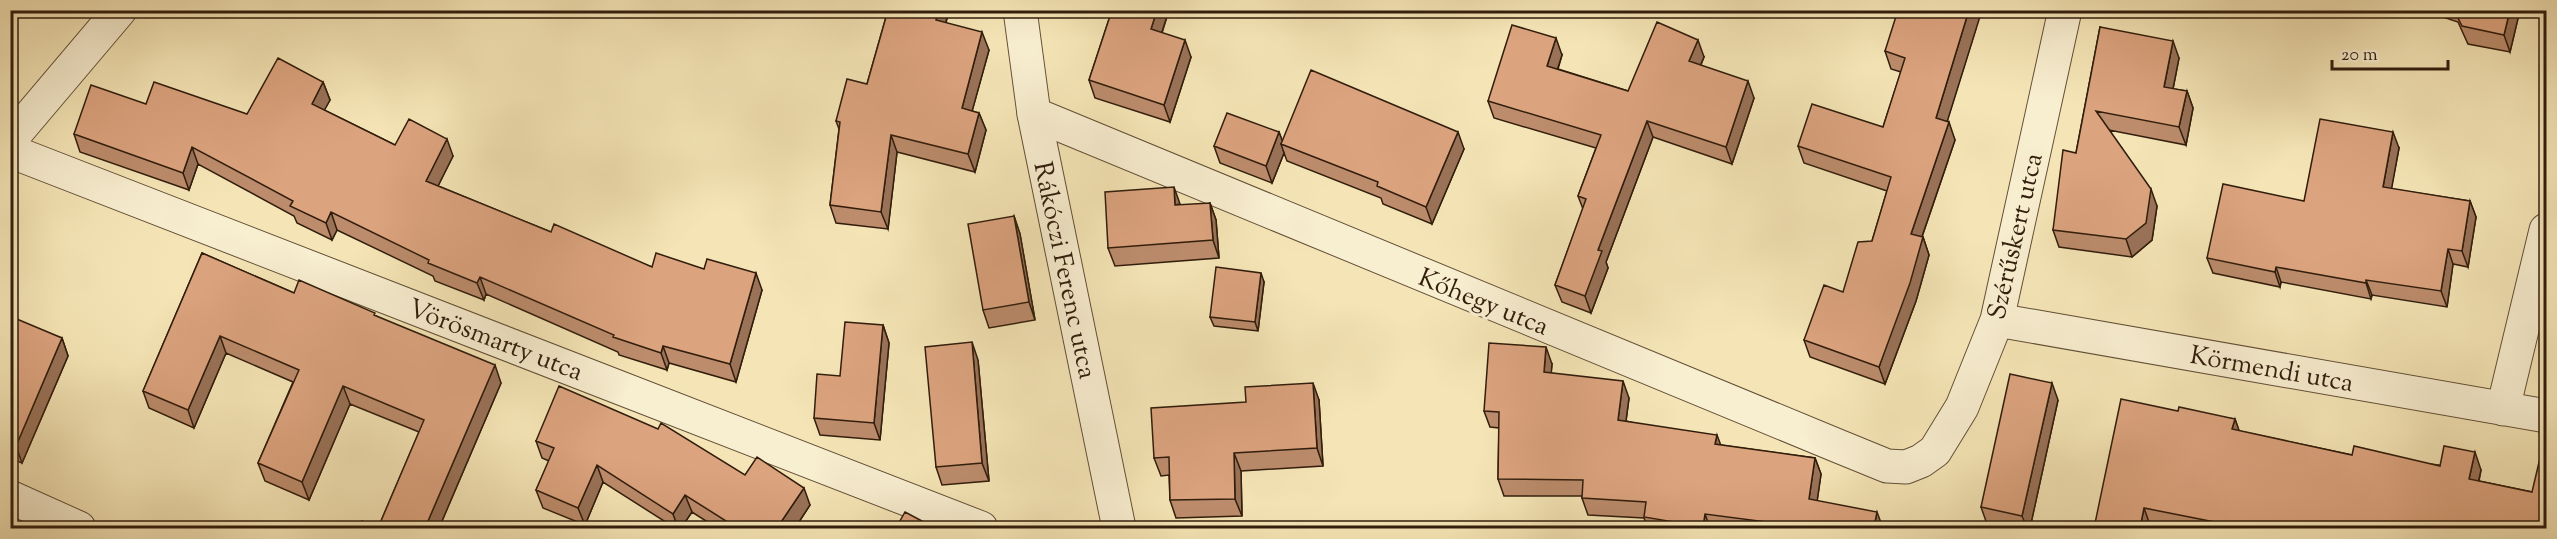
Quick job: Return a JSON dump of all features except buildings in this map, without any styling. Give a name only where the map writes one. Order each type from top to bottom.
[{"type":"street","points":[[10,140],[120,10]]},
{"type":"street","name":"Rákóczi Ferenc utca","points":[[1020,10],[1034,114],[1119,528]]},
{"type":"street","name":"Szérűskert utca","points":[[1935,451],[1962,407],[1996,320],[2066,10]]},
{"type":"street","name":"Kőhegy utca","points":[[1034,114],[1873,460],[1887,465],[1906,467],[1921,461],[1935,451]]},
{"type":"street","name":"Vörösmarty utca","points":[[10,151],[981,528]]},
{"type":"street","points":[[2503,409],[2547,230]]},
{"type":"street","name":"Körmendi utca","points":[[1996,320],[2547,416]]},
{"type":"street","points":[[10,497],[79,528]]}]
